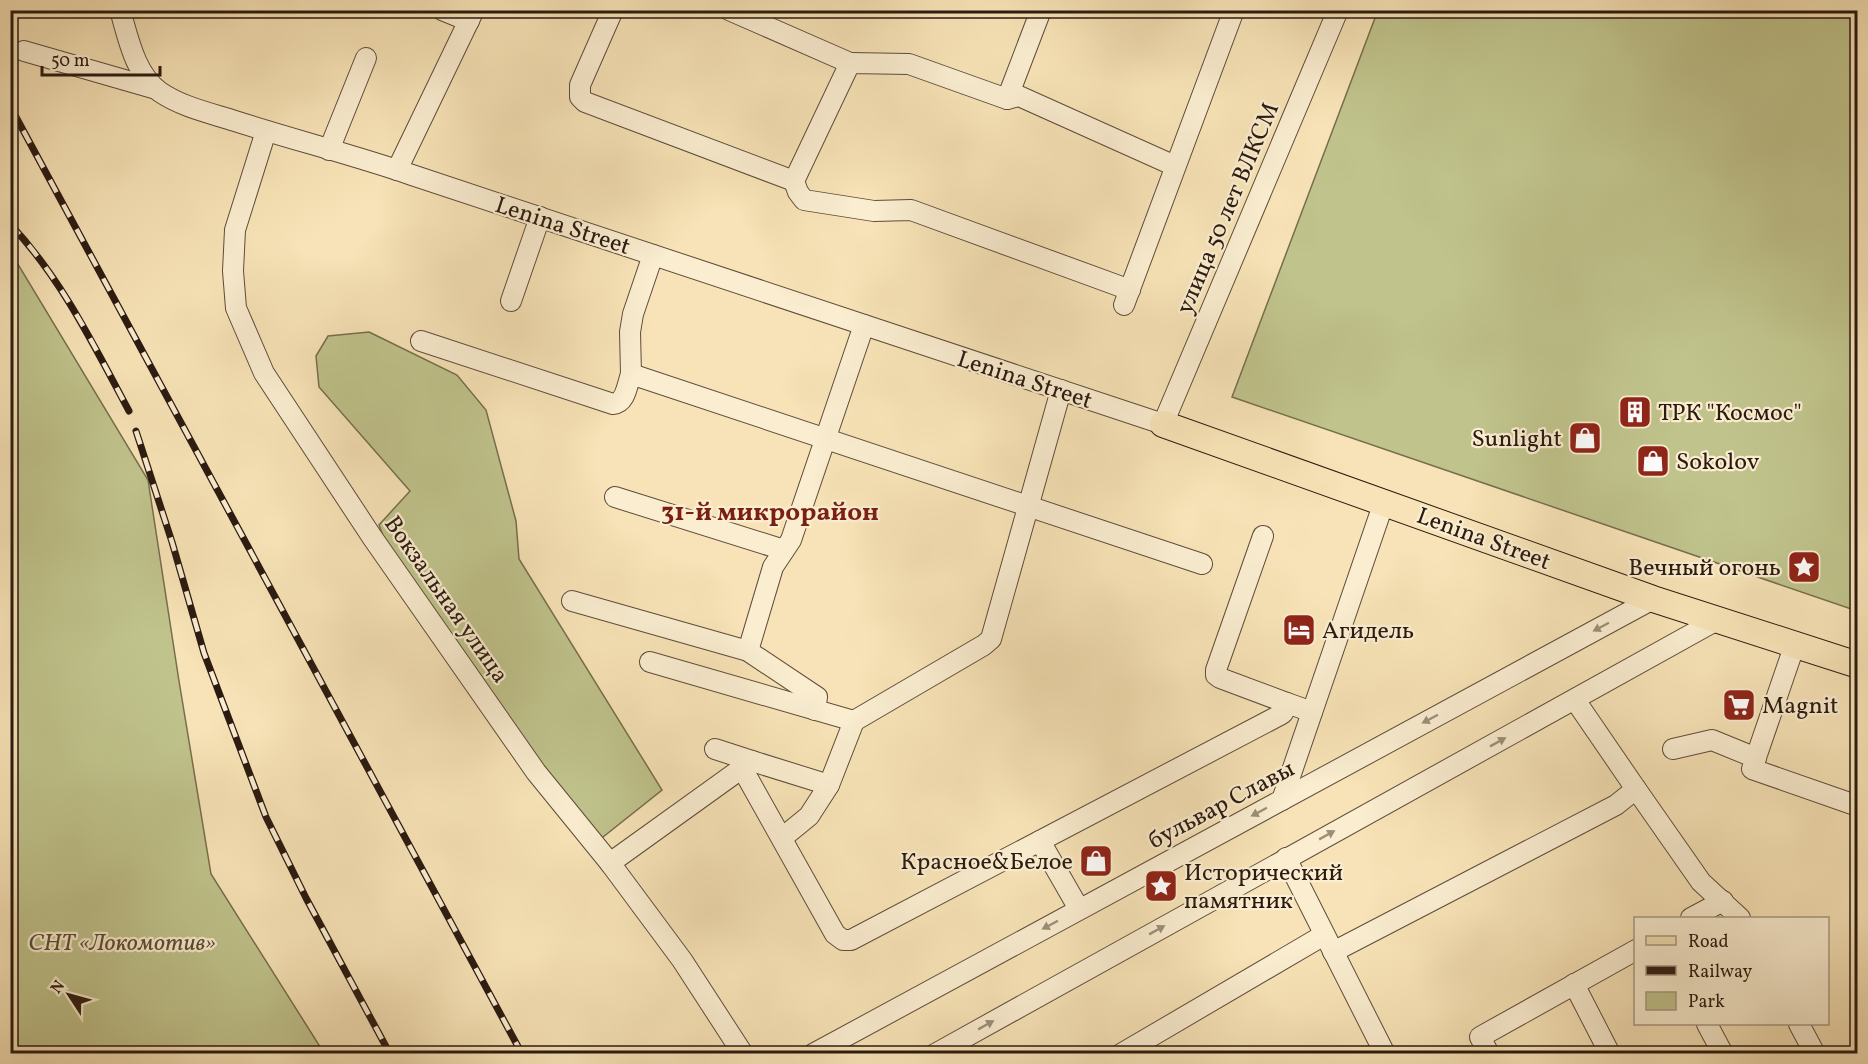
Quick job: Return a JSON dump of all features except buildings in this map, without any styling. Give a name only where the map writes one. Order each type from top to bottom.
[{"type":"main road","name":"Lenina Street","points":[[1163,424],[1653,599],[1857,665]]},
{"type":"street","points":[[120,10],[137,62],[156,89]]},
{"type":"street","points":[[397,170],[472,16],[442,10]]},
{"type":"street","points":[[613,10],[580,86],[580,97],[585,102],[794,181]]},
{"type":"street","points":[[729,10],[850,63],[909,64],[1007,99],[1019,96],[1175,166]]},
{"type":"street","points":[[1007,99],[1041,10]]},
{"type":"street","points":[[850,63],[794,181],[804,200],[874,212],[911,210],[1127,298],[1234,10]]},
{"type":"street","name":"улица 50 лет ВЛКСМ","points":[[1163,424],[1338,10]]},
{"type":"street","name":"Lenina Street","points":[[24,51],[156,89],[187,105],[397,170],[1163,424]]},
{"type":"street","points":[[329,150],[366,58]]},
{"type":"street","name":"Вокзальная улица","points":[[266,131],[235,230],[233,272],[236,308],[264,373],[372,537],[536,772],[610,863],[682,960],[743,1053]]},
{"type":"street","points":[[512,301],[540,218]]},
{"type":"street","points":[[421,341],[618,404],[622,400],[631,374],[630,332],[633,314],[653,255]]},
{"type":"street","points":[[748,651],[773,567],[791,540],[864,325]]},
{"type":"street","points":[[631,374],[1202,564]]},
{"type":"street","points":[[782,838],[809,816],[829,785],[854,722],[991,639],[1060,390]]},
{"type":"street","points":[[615,497],[784,550]]},
{"type":"street","points":[[1282,800],[1384,502]]},
{"type":"street","points":[[1263,536],[1216,675],[1312,712]]},
{"type":"street","name":"бульвар Славы","points":[[813,1053],[1653,599]]},
{"type":"street","points":[[572,601],[748,651],[817,697],[815,710]]},
{"type":"street","points":[[935,1053],[1717,620]]},
{"type":"street","points":[[1795,644],[1752,769],[1857,806]]},
{"type":"street","points":[[650,662],[854,722]]},
{"type":"street","points":[[1575,700],[1701,882],[1739,917]]},
{"type":"street","points":[[747,764],[782,838],[835,934],[843,940],[851,940],[1280,715],[1287,703]]},
{"type":"street","points":[[1673,749],[1712,740],[1756,758]]},
{"type":"street","points":[[715,749],[747,764],[829,785]]},
{"type":"street","points":[[610,863],[747,764]]},
{"type":"street","points":[[1333,952],[1616,805],[1636,789]]},
{"type":"street","points":[[1040,841],[1080,909]]},
{"type":"street","points":[[1286,858],[1385,1053]]},
{"type":"street","points":[[1693,917],[1723,901]]},
{"type":"street","points":[[1121,1053],[1324,935]]},
{"type":"street","points":[[1489,1053],[1480,1037],[1634,951]]},
{"type":"street","points":[[1574,984],[1610,1053]]},
{"type":"street","points":[[1708,1025],[1723,1053]]},
{"type":"street","points":[[1800,1025],[1815,1053]]},
{"type":"green space","points":[[1378,10],[1857,11],[1857,611],[1232,397]]},
{"type":"green space","name":"СНТ «Локомотив»","points":[[10,251],[148,480],[211,874],[324,1053],[11,1053]]},
{"type":"green space","points":[[369,332],[457,375],[486,410],[516,521],[519,559],[662,790],[598,841],[580,820],[386,544],[379,525],[410,491],[319,387],[316,356],[328,336]]},
{"type":"railway","points":[[10,106],[522,1054]]},
{"type":"railway","points":[[10,224],[29,245],[61,290],[129,411]]},
{"type":"railway","points":[[136,431],[172,542],[204,653],[266,817],[306,898],[390,1054]]},
{"type":"place","name":"ТРК \"Космос\"","points":[[1635,412]]},
{"type":"place","name":"Sunlight","points":[[1585,438]]},
{"type":"place","name":"Sokolov","points":[[1653,461]]},
{"type":"place","name":"Вечный огонь","points":[[1804,567]]},
{"type":"place","name":"Агидель","points":[[1299,630]]},
{"type":"place","name":"Magnit","points":[[1739,705]]},
{"type":"place","name":"Красное&Белое","points":[[1096,861]]},
{"type":"place","name":"Исторический памятник","points":[[1161,886]]},
{"type":"district","name":"31-й микрорайон","points":[[770,511]]}]
